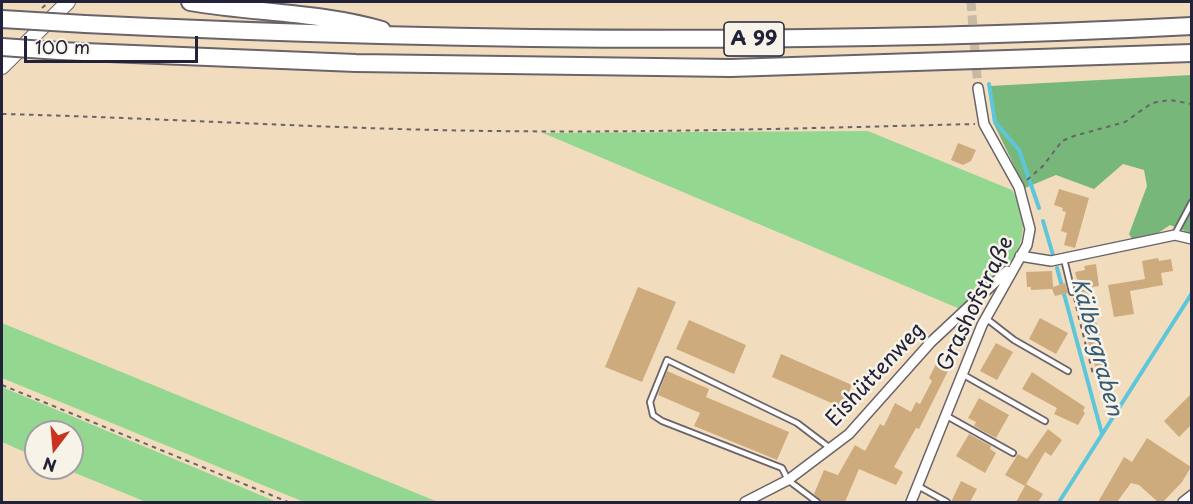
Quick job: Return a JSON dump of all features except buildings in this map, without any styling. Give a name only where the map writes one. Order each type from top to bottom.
[{"type":"highway","points":[[190,2],[274,14],[343,19],[406,37]]},
{"type":"highway","name":"A 99","points":[[2,19],[406,37],[762,39],[1005,35],[1191,26]]},
{"type":"highway","name":"A 99","points":[[2,47],[356,63],[731,68],[1191,53]]},
{"type":"main road","points":[[2,67],[68,2]]},
{"type":"street","name":"Grashofstraße","points":[[911,502],[962,374],[986,319],[1027,245],[1030,229],[1019,187],[984,123],[978,88]]},
{"type":"street","points":[[1020,255],[1051,261],[1175,235],[1191,239]]},
{"type":"street","name":"Eishüttenweg","points":[[745,502],[788,480],[869,414],[931,342],[987,291],[1020,255]]},
{"type":"street","points":[[1183,502],[1191,495]]},
{"type":"lane","points":[[1175,235],[1191,202]]},
{"type":"lane","points":[[1065,259],[1072,292]]},
{"type":"lane","points":[[986,319],[1014,340],[1068,370]]},
{"type":"lane","points":[[818,502],[788,480],[782,468],[653,416],[650,402],[667,360],[797,423],[830,448]]},
{"type":"lane","points":[[962,374],[1045,421]]},
{"type":"lane","points":[[945,415],[1013,453]]},
{"type":"lane","points":[[916,485],[947,502]]},
{"type":"path","points":[[1025,182],[1062,141],[1074,135],[1125,122],[1152,103],[1170,100],[1191,104]]},
{"type":"path","points":[[2,114],[298,127],[492,131],[770,130],[984,123]]},
{"type":"path","points":[[1072,292],[1093,374]]},
{"type":"path","points":[[2,385],[288,502]]},
{"type":"green space","points":[[1191,75],[1191,233],[1170,225],[1152,237],[1132,239],[1129,234],[1147,186],[1144,170],[1123,164],[1094,189],[1056,175],[1025,188],[993,122],[990,86]]},
{"type":"green space","points":[[868,131],[1012,190],[1021,210],[1023,228],[1020,244],[1013,258],[1002,271],[960,309],[543,133]]},
{"type":"green space","points":[[2,323],[438,502],[304,502],[2,378]]},
{"type":"green space","points":[[2,387],[81,420],[24,420],[24,452],[2,442]]},
{"type":"green space","points":[[84,421],[277,502],[146,502],[84,477]]},
{"type":"waterway","name":"Kälbergraben","points":[[989,84],[995,122],[1019,150],[1039,208]]},
{"type":"waterway","name":"Kälbergraben","points":[[1043,221],[1053,255]]},
{"type":"waterway","name":"Kälbergraben","points":[[1057,268],[1102,434]]},
{"type":"waterway","points":[[1059,502],[1192,293]]},
{"type":"tunnel","points":[[971,2],[978,88]]}]
